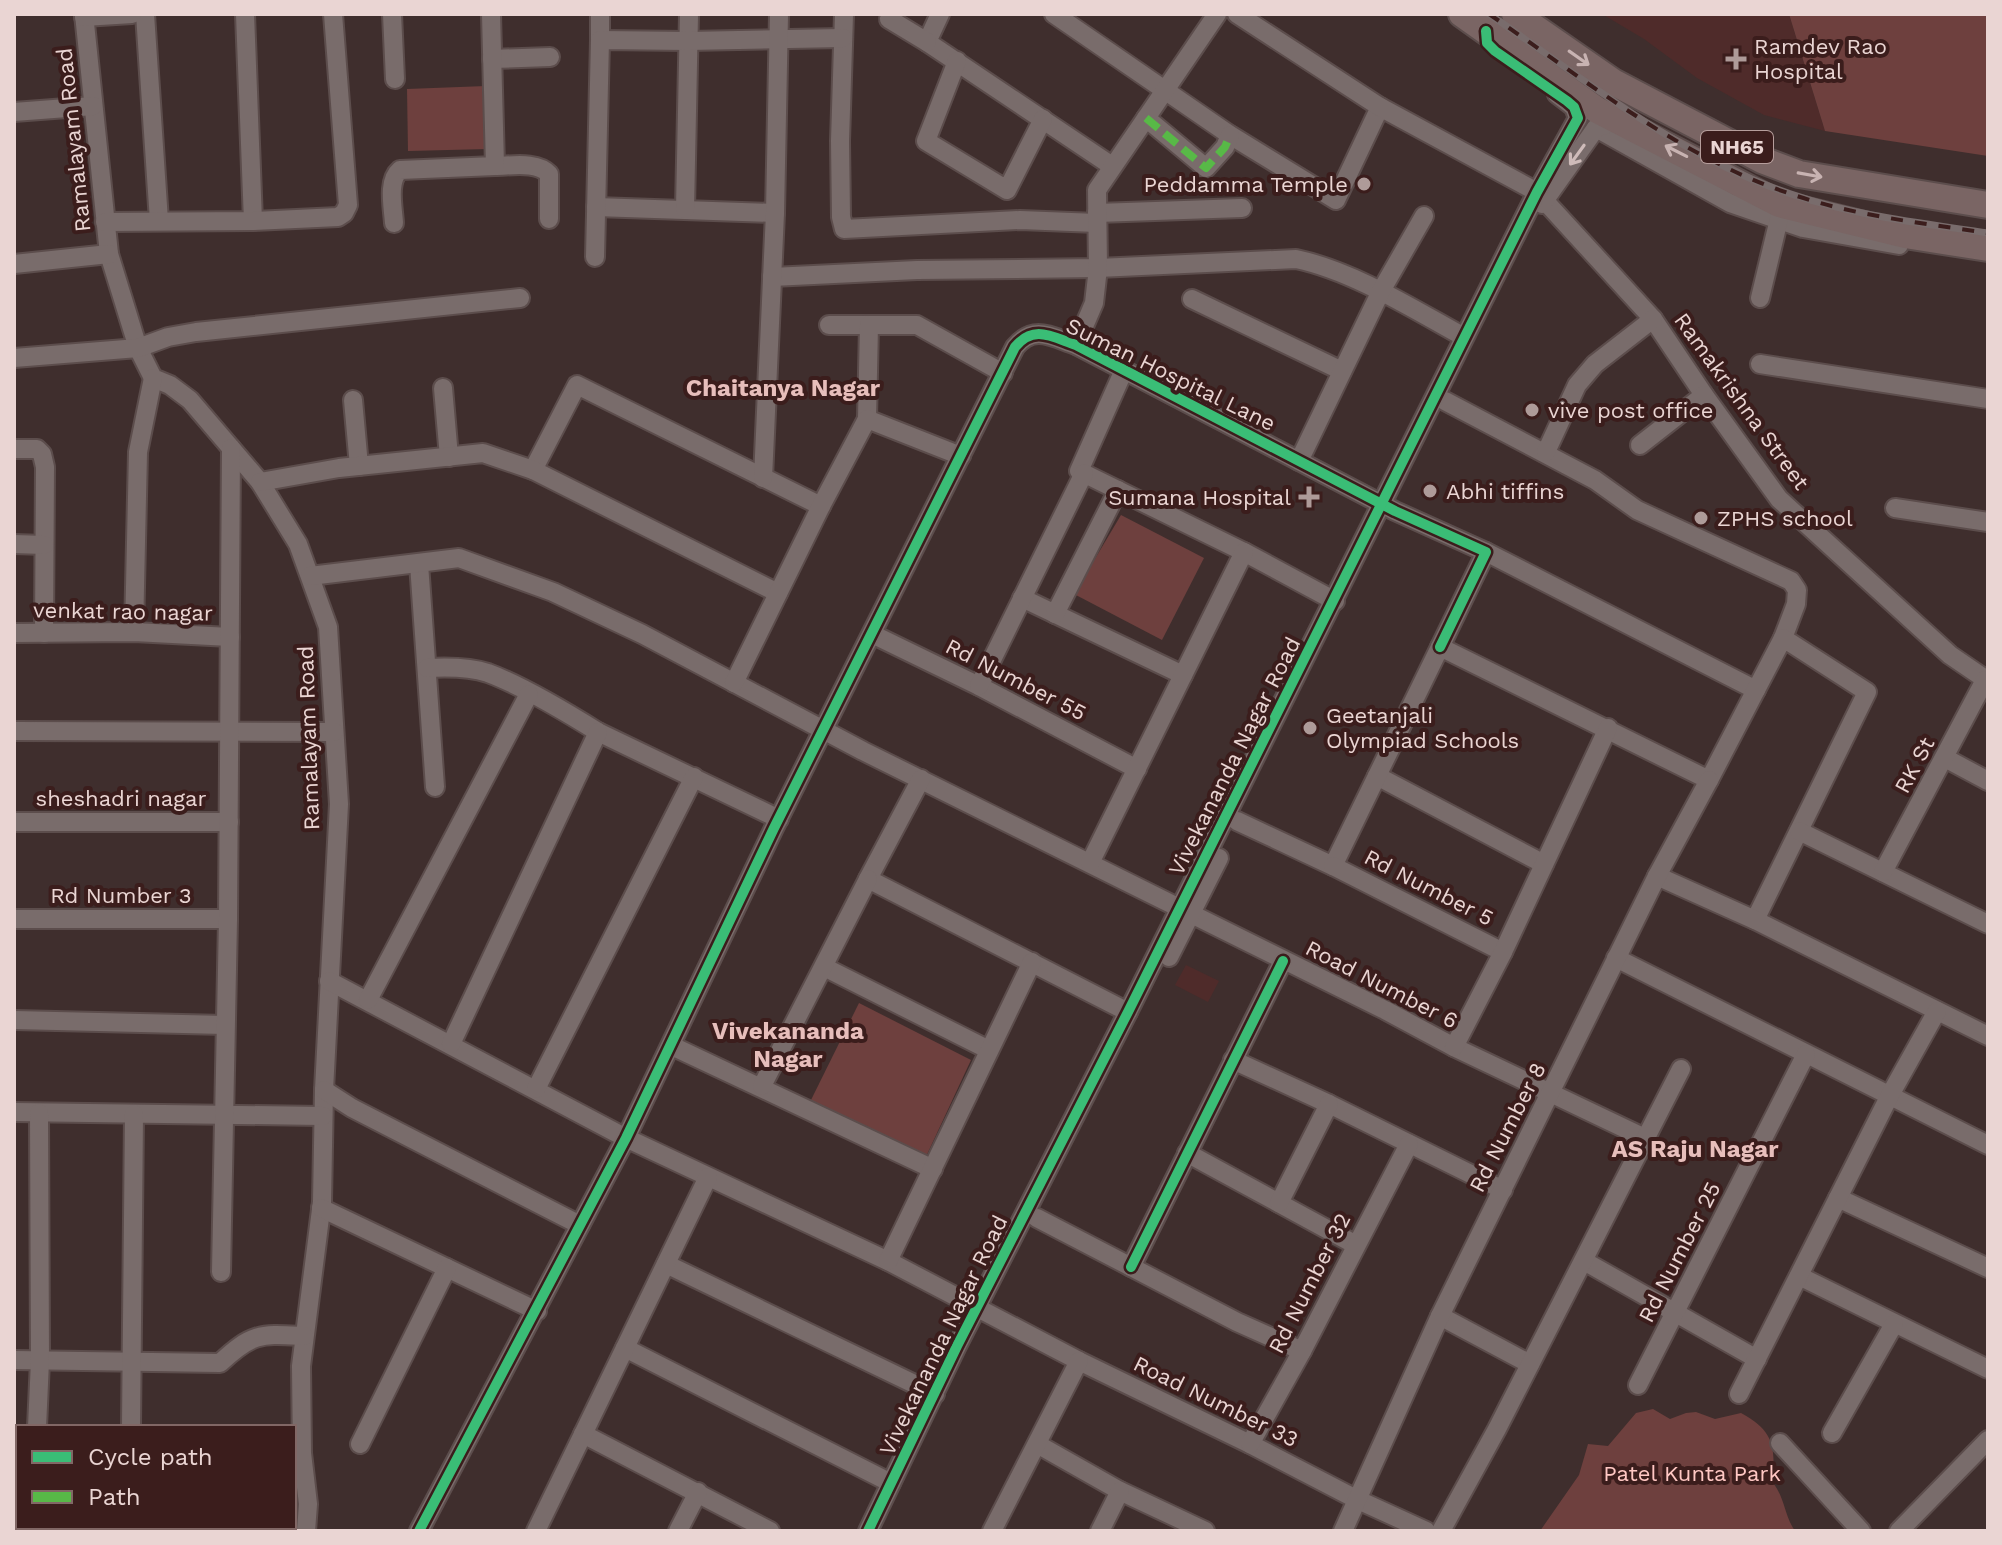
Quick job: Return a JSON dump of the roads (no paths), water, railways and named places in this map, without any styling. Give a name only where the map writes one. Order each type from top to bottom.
[{"type":"highway","name":"NH65","points":[[1462,14],[1597,110],[1607,125],[1743,196],[1905,235],[1988,248]]},
{"type":"highway","name":"NH65","points":[[1515,14],[1613,82],[1762,160],[1799,174],[1988,205]]},
{"type":"street","points":[[84,15],[132,14]]},
{"type":"street","points":[[145,14],[159,221]]},
{"type":"street","points":[[245,14],[253,221]]},
{"type":"street","points":[[105,222],[253,221],[338,217],[344,213],[348,205],[333,14]]},
{"type":"street","points":[[392,14],[395,79]]},
{"type":"street","points":[[491,14],[495,166]]},
{"type":"street","points":[[595,257],[600,14]]},
{"type":"street","points":[[685,209],[689,14]]},
{"type":"street","points":[[763,478],[775,213],[779,14]]},
{"type":"street","points":[[844,14],[840,141],[841,217],[844,229],[1242,208]]},
{"type":"street","points":[[927,42],[940,14]]},
{"type":"street","points":[[1054,14],[1230,135],[1336,200],[1380,107]]},
{"type":"street","points":[[1076,345],[1094,303],[1098,268],[1097,190],[1217,14]]},
{"type":"street","name":"Ramakrishna Street","points":[[1237,14],[1380,107],[1541,196],[1653,319],[1779,499],[1950,655],[1987,680]]},
{"type":"street","name":"Ramalayam Road","points":[[84,15],[109,254],[138,348],[153,378],[170,385],[190,400],[260,482],[298,544],[328,627],[339,804],[321,1208],[301,1366],[302,1439],[308,1504],[306,1531]]},
{"type":"street","points":[[889,19],[1112,166]]},
{"type":"street","name":"Vivekananda Nagar Road","points":[[880,1531],[982,1309],[1128,1012],[1237,821],[1389,508],[1445,401],[1578,118],[1574,107],[1567,101],[1495,51],[1487,43],[1486,31]]},
{"type":"street","points":[[600,40],[843,38]]},
{"type":"street","points":[[492,59],[550,57]]},
{"type":"street","points":[[957,61],[926,141],[1007,190],[1043,119]]},
{"type":"street","points":[[14,112],[93,106]]},
{"type":"street","points":[[1146,118],[1206,168],[1225,147],[1230,135]]},
{"type":"street","name":"Vivekananda Nagar Road","points":[[868,1531],[935,1394],[1037,1218],[1335,601],[1389,508],[1464,337],[1541,196],[1607,125]]},
{"type":"street","points":[[394,223],[392,180],[400,170],[495,166],[536,166],[546,170],[549,174],[549,219]]},
{"type":"street","points":[[1743,196],[1779,219],[1803,228],[1988,261]]},
{"type":"street","points":[[596,207],[775,213]]},
{"type":"street","points":[[1299,461],[1381,291],[1424,216]]},
{"type":"street","points":[[1760,298],[1779,219]]},
{"type":"street","points":[[14,264],[109,254]]},
{"type":"street","points":[[772,277],[1296,259],[1327,266],[1381,291],[1464,337]]},
{"type":"street","points":[[14,358],[138,348],[168,337],[196,332],[520,298]]},
{"type":"street","points":[[1192,299],[1342,371]]},
{"type":"street","points":[[1445,401],[1546,452],[1577,385],[1595,364],[1653,319]]},
{"type":"street","points":[[829,325],[917,325],[1003,373]]},
{"type":"street","points":[[734,683],[867,419],[869,325]]},
{"type":"street","name":"Suman Hospital Lane","points":[[419,1531],[626,1138],[779,819],[1015,347],[1023,338],[1037,332],[1076,345],[1389,508],[1486,552],[1756,690]]},
{"type":"street","points":[[1760,364],[1988,399]]},
{"type":"street","points":[[1124,370],[1079,471],[1244,552],[1335,601]]},
{"type":"street","points":[[134,632],[138,452],[153,378]]},
{"type":"street","points":[[533,470],[577,385],[821,506]]},
{"type":"street","points":[[443,388],[449,457]]},
{"type":"street","points":[[1640,445],[1704,395]]},
{"type":"street","points":[[353,400],[359,466]]},
{"type":"street","points":[[867,419],[961,456]]},
{"type":"street","points":[[221,1272],[228,919],[231,448]]},
{"type":"street","points":[[14,449],[37,449],[42,454],[45,467],[44,633]]},
{"type":"street","name":"Rd Number 8","points":[[1343,1531],[1440,1316],[1657,876],[1783,638],[1796,604],[1797,590],[1791,581],[1637,510],[1595,480],[1546,452]]},
{"type":"street","points":[[260,482],[359,466],[483,453],[533,470],[778,593]]},
{"type":"street","points":[[979,686],[1084,473]]},
{"type":"street","points":[[1055,614],[1118,490]]},
{"type":"street","points":[[1895,508],[1988,522]]},
{"type":"street","points":[[14,544],[44,545]]},
{"type":"street","points":[[1090,863],[1244,552]]},
{"type":"street","points":[[1333,866],[1486,552]]},
{"type":"street","name":"Road Number 6","points":[[310,576],[459,558],[553,592],[1454,1047],[1645,1138]]},
{"type":"street","points":[[419,564],[435,787]]},
{"type":"street","points":[[1022,598],[1183,675]]},
{"type":"street","name":"venkat rao nagar","points":[[14,633],[134,632],[230,637]]},
{"type":"street","name":"Rd Number 55","points":[[872,634],[1137,769]]},
{"type":"street","points":[[1755,920],[1867,692],[1783,638]]},
{"type":"street","points":[[1440,647],[1709,780]]},
{"type":"street","points":[[427,668],[486,673],[598,732],[779,819]]},
{"type":"street","name":"RK St","points":[[1883,872],[1987,680]]},
{"type":"street","points":[[368,1000],[529,694]]},
{"type":"street","points":[[1454,1047],[1503,952],[1608,728]]},
{"type":"street","points":[[14,731],[334,732]]},
{"type":"street","points":[[451,1044],[598,732]]},
{"type":"street","points":[[1945,758],[1988,781]]},
{"type":"street","points":[[1377,776],[1544,864]]},
{"type":"street","points":[[536,1089],[694,777]]},
{"type":"street","points":[[762,1086],[921,779]]},
{"type":"street","name":"Rd Number 5","points":[[1237,821],[1503,952]]},
{"type":"street","name":"sheshadri nagar","points":[[14,822],[229,822]]},
{"type":"street","points":[[1799,831],[1988,924]]},
{"type":"street","points":[[1657,876],[1755,920],[1988,1036]]},
{"type":"street","points":[[868,879],[1128,1012]]},
{"type":"street","name":"Rd Number 3","points":[[14,919],[228,919]]},
{"type":"street","points":[[1616,958],[1988,1145]]},
{"type":"street","points":[[1131,1267],[1283,961]]},
{"type":"street","points":[[888,1261],[1032,962]]},
{"type":"street","points":[[824,967],[989,1050]]},
{"type":"street","name":"Road Number 33","points":[[329,981],[626,1138],[888,1261],[1079,1361],[1426,1531]]},
{"type":"street","points":[[1739,1394],[1890,1095],[1937,1011]]},
{"type":"street","points":[[14,1020],[225,1025]]},
{"type":"street","points":[[672,1046],[933,1169]]},
{"type":"street","name":"Rd Number 25","points":[[1638,1385],[1806,1054]]},
{"type":"street","points":[[1233,1060],[1503,1190]]},
{"type":"street","points":[[1441,1531],[1584,1261],[1681,1069]]},
{"type":"street","points":[[324,1090],[352,1108],[580,1225]]},
{"type":"street","points":[[1279,1203],[1329,1104]]},
{"type":"street","points":[[14,1112],[323,1116]]},
{"type":"street","points":[[37,1425],[40,1361],[39,1113]]},
{"type":"street","points":[[131,1425],[134,1114]]},
{"type":"street","name":"Rd Number 32","points":[[1250,1444],[1409,1144]]},
{"type":"street","points":[[1187,1153],[1356,1245]]},
{"type":"street","points":[[536,1531],[708,1177]]},
{"type":"street","points":[[1838,1198],[1988,1268]]},
{"type":"street","points":[[321,1208],[537,1311]]},
{"type":"street","points":[[1037,1218],[1237,1322],[1302,1351]]},
{"type":"street","points":[[1584,1261],[1757,1359]]},
{"type":"street","points":[[666,1264],[935,1394]]},
{"type":"street","points":[[360,1444],[447,1268]]},
{"type":"street","points":[[1799,1276],[1988,1369]]},
{"type":"street","points":[[1440,1316],[1530,1364]]},
{"type":"street","points":[[1832,1433],[1894,1324]]},
{"type":"street","points":[[14,1360],[220,1363],[239,1345],[254,1337],[267,1334],[304,1336]]},
{"type":"street","points":[[625,1348],[891,1483]]},
{"type":"street","points":[[992,1531],[1079,1361]]},
{"type":"street","points":[[583,1434],[770,1531]]},
{"type":"street","points":[[1899,1531],[1988,1440]]},
{"type":"street","points":[[1780,1443],[1861,1531]]},
{"type":"street","points":[[1037,1444],[1120,1491],[1205,1531]]},
{"type":"street","points":[[1100,1531],[1120,1491]]},
{"type":"street","points":[[678,1531],[698,1492]]},
{"type":"railway","points":[[1489,14],[1634,115],[1750,179],[1840,208],[1988,233]]},
{"type":"place","name":"Ramdev Rao Hospital","points":[[1736,59]]},
{"type":"place","name":"Peddamma Temple","points":[[1364,184]]},
{"type":"place","name":"vive post office","points":[[1532,410]]},
{"type":"place","name":"Abhi tiffins","points":[[1430,491]]},
{"type":"place","name":"Sumana Hospital","points":[[1309,497]]},
{"type":"place","name":"ZPHS school","points":[[1701,518]]},
{"type":"place","name":"Geetanjali Olympiad Schools","points":[[1310,728]]},
{"type":"district","name":"Chaitanya Nagar","points":[[783,388]]},
{"type":"district","name":"Vivekananda Nagar","points":[[788,1045]]},
{"type":"district","name":"AS Raju Nagar","points":[[1695,1149]]},
{"type":"park label","name":"Patel Kunta Park","points":[[1692,1473]]}]
